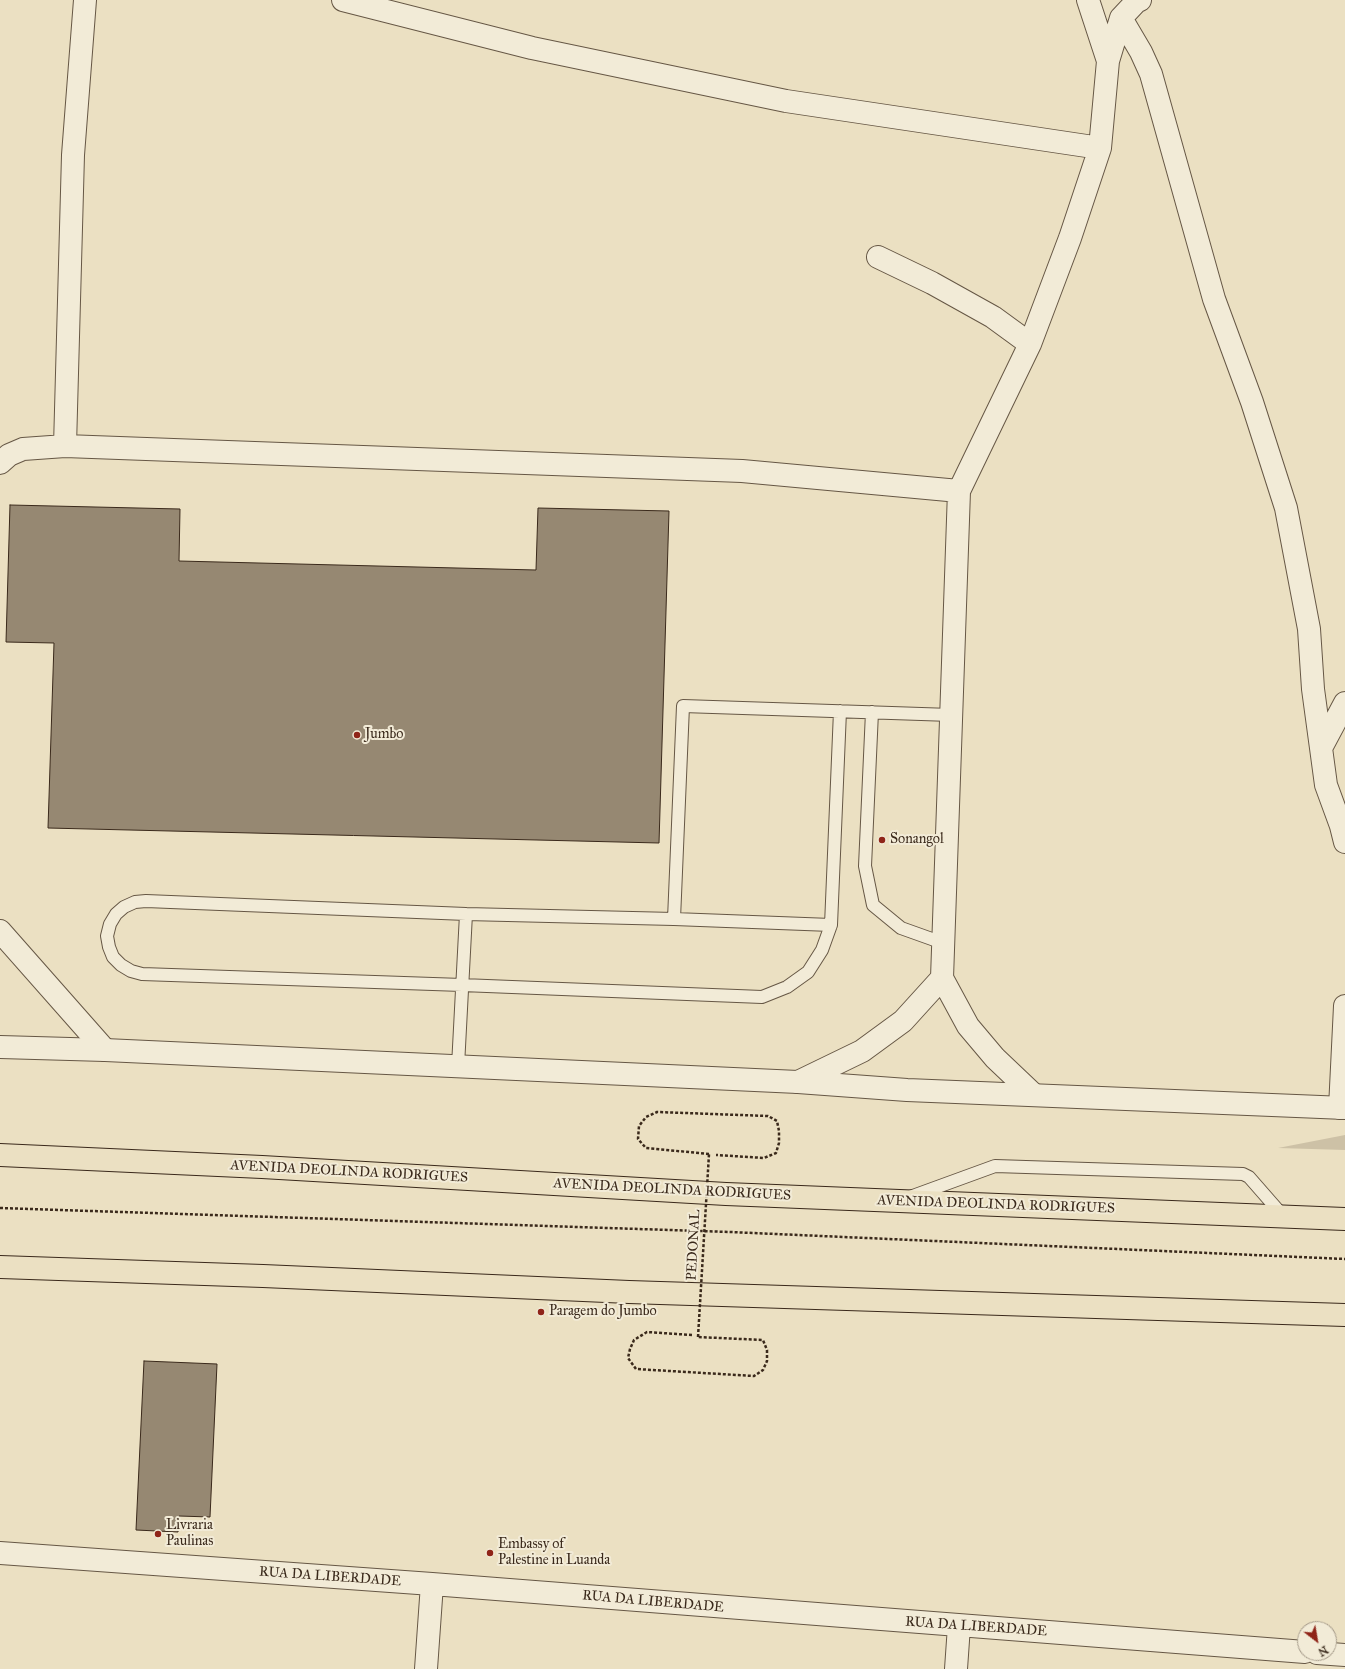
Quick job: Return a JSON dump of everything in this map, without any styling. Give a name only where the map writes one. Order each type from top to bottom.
[{"type":"highway","name":"AVENIDA DEOLINDA RODRIGUES","points":[[0,1154],[262,1167],[689,1192],[1345,1219]]},
{"type":"highway","points":[[0,1267],[271,1276],[629,1292],[1345,1315]]},
{"type":"street","points":[[64,446],[73,155],[85,0]]},
{"type":"street","points":[[343,0],[532,48],[786,101],[1100,148]]},
{"type":"street","points":[[1088,0],[1108,61]]},
{"type":"street","points":[[1034,1095],[995,1058],[968,1026],[942,978],[959,491],[1030,344],[1070,238],[1100,148],[1108,61],[1120,18],[1140,0]]},
{"type":"street","points":[[1120,18],[1141,52],[1151,74],[1214,298],[1252,402],[1286,508],[1309,629],[1313,689],[1326,785],[1344,832]]},
{"type":"street","points":[[878,257],[932,283],[993,317],[1030,344]]},
{"type":"street","points":[[0,463],[9,455],[23,449],[64,446],[742,471],[959,491]]},
{"type":"street","points":[[1321,748],[1345,703]]},
{"type":"street","points":[[0,931],[105,1050]]},
{"type":"street","points":[[798,1082],[862,1051],[903,1021],[942,978]]},
{"type":"street","points":[[0,1047],[105,1050],[798,1082],[907,1090],[1343,1108],[1345,1006]]},
{"type":"street","name":"RUA DA LIBERDADE","points":[[0,1553],[432,1584],[1297,1651]]},
{"type":"street","points":[[426,1669],[432,1584]]},
{"type":"street","points":[[956,1669],[959,1626]]},
{"type":"lane","points":[[674,919],[683,706],[951,715]]},
{"type":"lane","points":[[831,925],[674,919],[466,914],[146,900],[124,906],[116,914],[110,924],[108,936],[109,947],[113,957],[121,965],[131,971],[142,974],[762,997],[787,987],[808,972],[822,950],[831,925],[840,711]]},
{"type":"lane","points":[[872,712],[865,866],[873,905],[901,928],[943,943]]},
{"type":"lane","points":[[458,1066],[466,914]]},
{"type":"lane","points":[[897,1201],[995,1166],[1243,1174],[1249,1177],[1284,1217]]},
{"type":"path","name":"PEDONAL","points":[[692,1335],[647,1332],[634,1340],[628,1358],[636,1369],[754,1376],[763,1370],[767,1361],[767,1350],[763,1340],[698,1338],[709,1154],[646,1148],[638,1139],[639,1126],[646,1117],[657,1112],[768,1116],[777,1121],[779,1143],[776,1153],[764,1158],[716,1155]]},
{"type":"path","points":[[0,1208],[730,1232],[1345,1259]]},
{"type":"shaded area","points":[[1345,1135],[1345,1150],[1278,1148]]},
{"type":"building","name":"Jumbo","points":[[10,505],[180,509],[179,561],[536,570],[538,508],[669,511],[659,843],[48,828],[54,643],[6,642]]},
{"type":"building","points":[[144,1361],[217,1364],[210,1517],[179,1516],[178,1532],[136,1530]]},
{"type":"place","name":"Jumbo","points":[[357,735]]},
{"type":"place","name":"Sonangol","points":[[882,840]]},
{"type":"place","name":"Paragem do Jumbo","points":[[541,1312]]},
{"type":"place","name":"Livraria Paulinas","points":[[158,1534]]},
{"type":"place","name":"Embassy of Palestine in Luanda","points":[[490,1553]]}]
